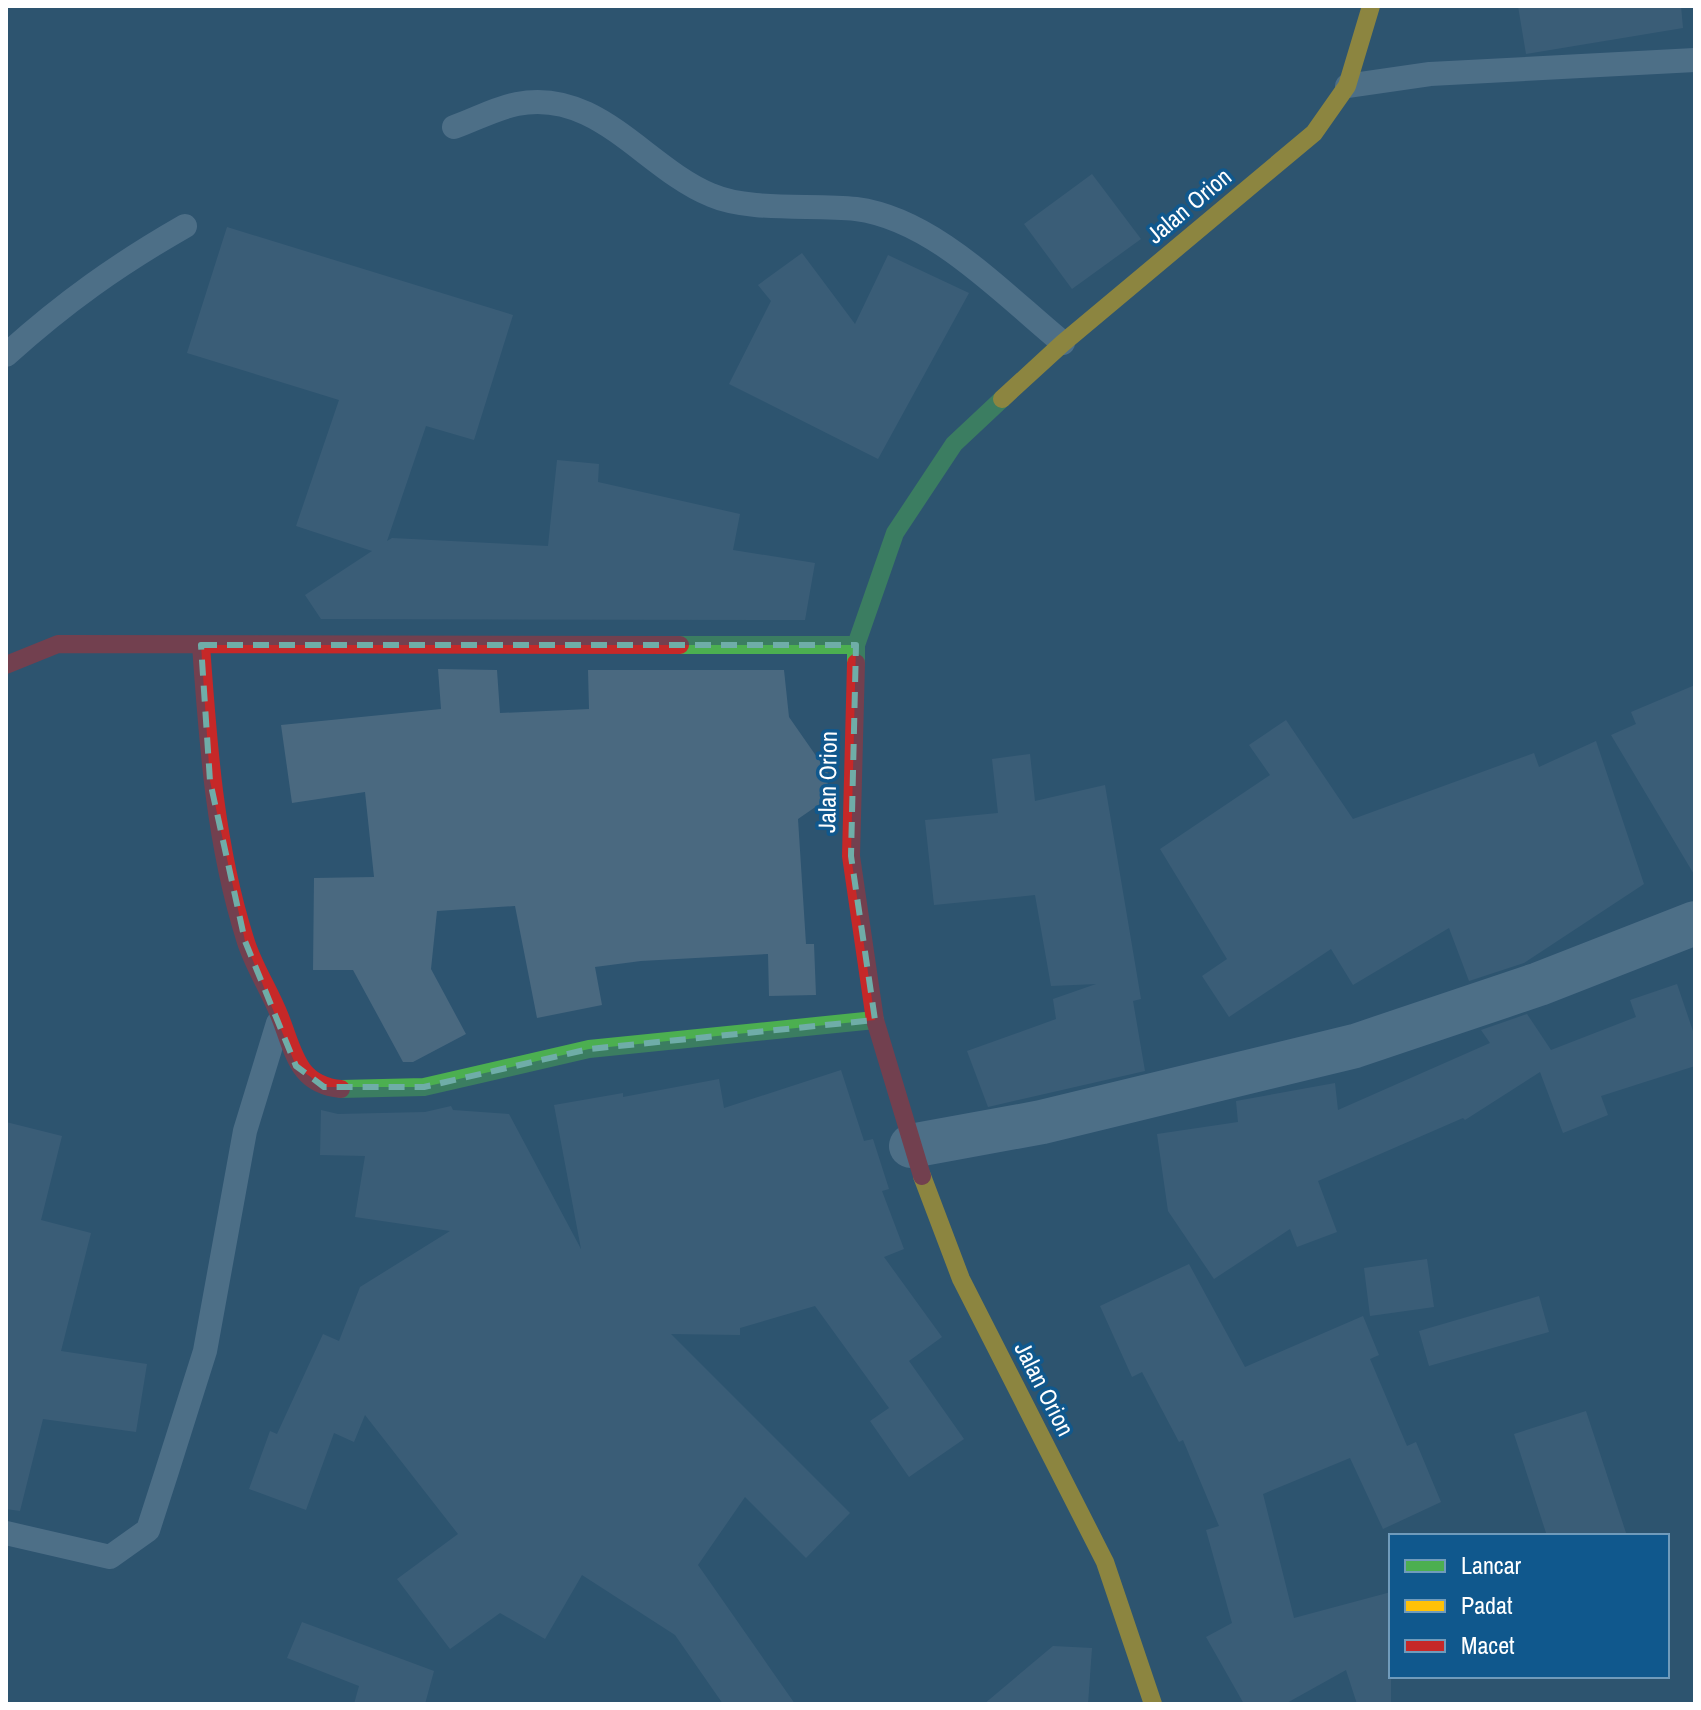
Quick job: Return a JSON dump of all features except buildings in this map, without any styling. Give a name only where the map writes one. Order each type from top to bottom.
[{"type":"main road","name":"Jalan Orion","points":[[1153,1704],[1105,1562],[961,1279],[911,1146],[875,1020],[851,856],[856,645],[895,533],[954,444],[1063,343],[1314,133],[1347,86],[1371,6]]},
{"type":"main road","points":[[6,665],[58,644],[856,645]]},
{"type":"main road","points":[[201,645],[210,781],[245,941],[280,1017],[296,1066],[311,1080],[337,1089],[424,1087],[589,1049],[875,1020]]},
{"type":"street","points":[[911,1146],[1042,1122],[1355,1046],[1539,984],[1695,923]]},
{"type":"lane","points":[[1347,86],[1430,74],[1695,60]]},
{"type":"lane","points":[[454,127],[518,104],[559,105],[592,116],[622,133],[688,183],[712,196],[737,202],[857,209],[896,217],[937,241],[1063,343]]},
{"type":"lane","points":[[6,355],[63,303],[121,263],[185,226]]},
{"type":"lane","points":[[6,1533],[110,1557],[148,1530],[205,1351],[245,1131],[280,1017]]},
{"type":"highlighted area","points":[[201,645],[856,645],[851,856],[875,1020],[589,1049],[424,1087],[324,1087],[296,1066],[245,941],[210,781]]},
{"type":"traffic: fast","points":[[856,663],[856,645],[895,533],[954,444],[1002,399]]},
{"type":"traffic: fast","points":[[680,645],[856,645]]},
{"type":"traffic: fast","points":[[341,1089],[424,1087],[589,1049],[875,1020]]},
{"type":"traffic: slow","points":[[1002,399],[1063,343],[1314,133],[1347,86],[1371,6]]},
{"type":"traffic: slow","points":[[922,1176],[961,1279],[1105,1562],[1153,1704]]},
{"type":"traffic: jam","points":[[6,665],[58,644],[680,645]]},
{"type":"traffic: jam","points":[[201,645],[220,830],[226,867],[245,939],[299,1065],[315,1081],[341,1089]]},
{"type":"traffic: jam","points":[[856,663],[851,856],[875,1020],[922,1176]]}]
